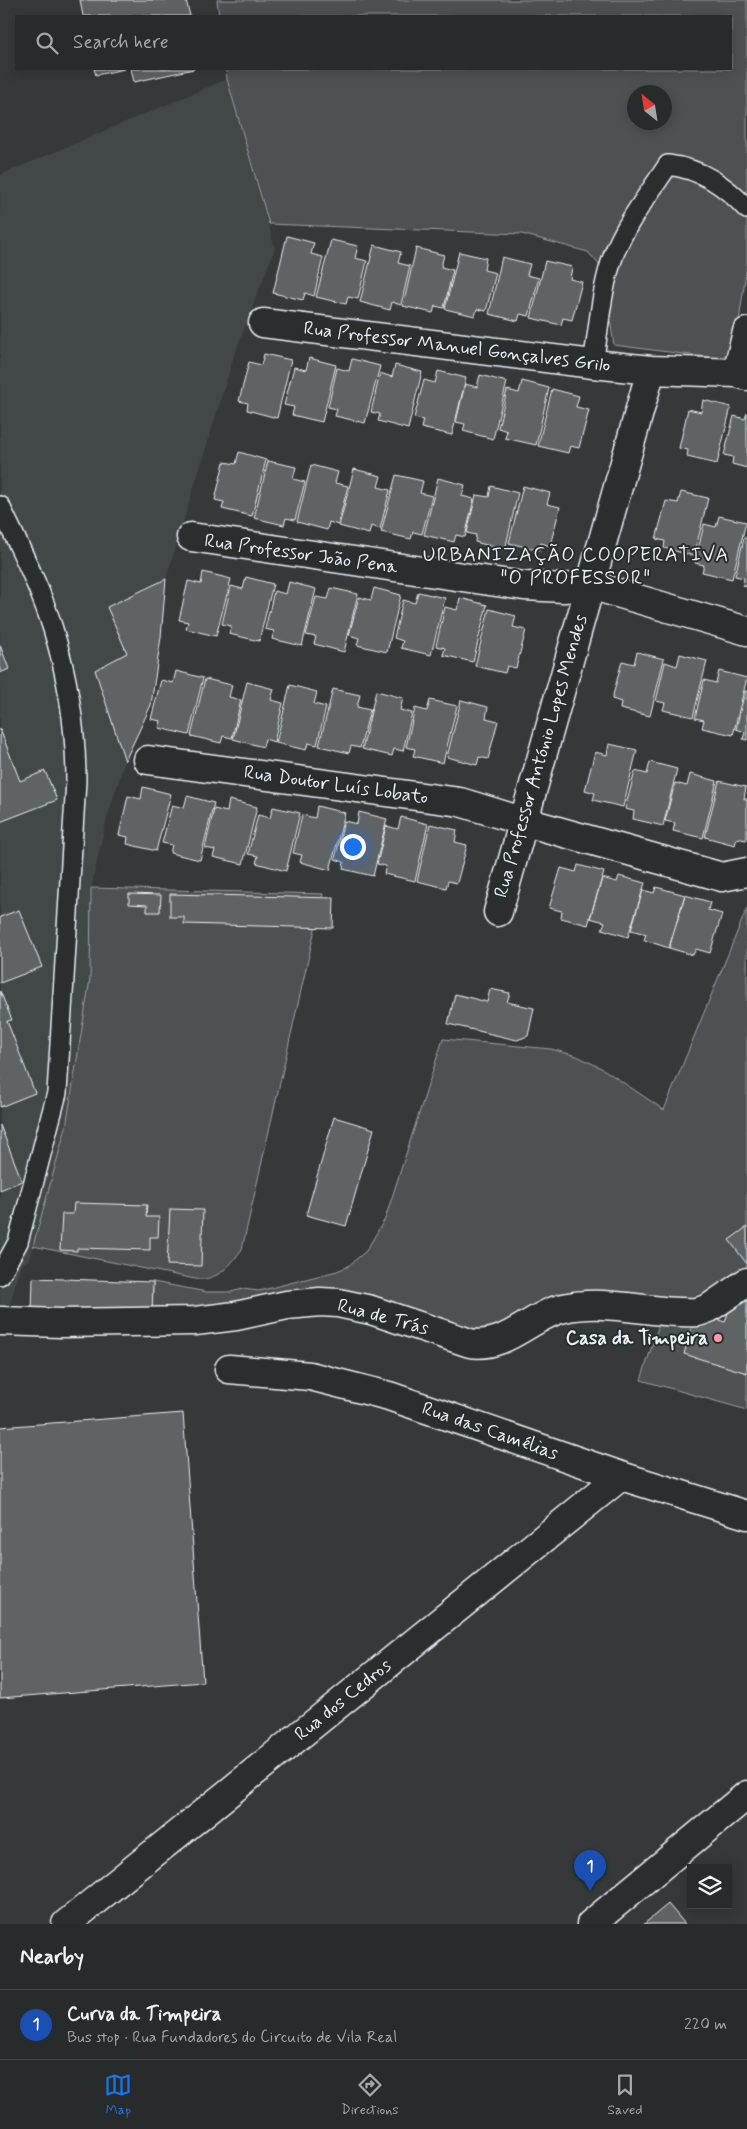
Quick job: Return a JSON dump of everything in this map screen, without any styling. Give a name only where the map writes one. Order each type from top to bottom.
[{"type":"street","name":"Rua Professor Manuel Gonçalves Grilo","points":[[262,323],[593,364],[651,370],[742,374]]},
{"type":"street","points":[[742,374],[747,332]]},
{"type":"street","name":"Rua Professor António Lopes Mendes","points":[[498,912],[651,370]]},
{"type":"street","name":"Rua Professor João Pena","points":[[191,538],[524,586],[564,588],[590,585]]},
{"type":"street","points":[[590,585],[747,631]]},
{"type":"street","name":"Rua Doutor Luís Lobato","points":[[148,760],[438,798],[474,806],[522,822],[722,877],[747,872]]},
{"type":"street","name":"Rua de Trás","points":[[0,1321],[62,1323],[195,1321],[236,1316],[287,1305],[320,1302],[355,1306],[470,1343],[488,1344],[504,1339],[546,1314],[572,1306],[698,1312],[709,1308],[747,1282]]},
{"type":"street","name":"Rua das Camélias","points":[[229,1369],[310,1376],[389,1396],[621,1476],[747,1515]]},
{"type":"street","name":"Rua dos Cedros","points":[[66,1924],[621,1476]]},
{"type":"street","points":[[591,1924],[747,1795]]},
{"type":"lane","points":[[593,364],[614,254],[627,228],[668,165],[681,166],[706,175],[724,186],[747,209]]},
{"type":"lane","points":[[0,506],[42,599],[57,643],[70,709],[75,746],[76,781],[57,1093],[18,1242],[0,1275]]},
{"type":"shaded area","points":[[217,0],[747,0],[747,265],[736,342],[729,355],[715,358],[614,345],[602,268],[588,252],[522,234],[269,224],[227,79],[226,70],[732,70],[732,15],[219,15]]},
{"type":"shaded area","points":[[227,79],[275,248],[234,356],[166,579],[161,637],[151,705],[125,761],[106,822],[91,888],[90,979],[66,1127],[30,1259],[20,1266],[10,1305],[0,1308],[0,175]]},
{"type":"shaded area","points":[[91,888],[323,894],[242,1249],[223,1271],[210,1278],[195,1279],[33,1246],[66,1127],[90,979]]},
{"type":"shaded area","points":[[747,908],[747,1277],[702,1309],[563,1298],[484,1339],[383,1309],[152,1316],[153,1282],[207,1292],[231,1292],[243,1289],[259,1291],[337,1271],[347,1267],[366,1251],[385,1219],[443,1039],[551,1049],[577,1056],[603,1069],[664,1110]]},
{"type":"shaded area","points":[[747,1288],[747,1410],[641,1380],[661,1318],[725,1322]]},
{"type":"building","points":[[80,0],[186,0],[190,15],[83,15]]},
{"type":"building","points":[[94,70],[120,70],[96,75]]},
{"type":"building","points":[[131,70],[189,70],[134,82]]},
{"type":"building","points":[[287,236],[314,243],[311,254],[323,257],[314,296],[305,293],[303,300],[273,293]]},
{"type":"building","points":[[331,240],[358,246],[355,258],[367,261],[358,299],[348,297],[346,304],[316,297]]},
{"type":"building","points":[[374,245],[401,252],[398,263],[410,266],[401,305],[392,302],[390,310],[360,302]]},
{"type":"building","points":[[416,248],[444,255],[441,267],[453,270],[444,308],[435,306],[433,313],[403,306]]},
{"type":"building","points":[[459,252],[486,258],[484,270],[496,273],[486,311],[477,309],[475,316],[445,309]]},
{"type":"building","points":[[502,257],[530,264],[527,275],[539,278],[529,316],[520,314],[518,321],[489,314]]},
{"type":"building","points":[[545,261],[572,267],[570,279],[582,282],[572,320],[563,318],[561,325],[531,318]]},
{"type":"building","points":[[264,354],[291,360],[277,418],[247,410],[248,403],[239,401],[249,362],[261,365]]},
{"type":"building","points":[[309,358],[336,365],[322,422],[292,415],[294,407],[284,405],[294,367],[306,370]]},
{"type":"building","points":[[352,359],[380,366],[365,423],[335,416],[337,409],[328,407],[337,368],[349,371]]},
{"type":"building","points":[[395,365],[422,372],[408,429],[378,421],[380,414],[371,412],[380,373],[392,377]]},
{"type":"building","points":[[438,371],[466,378],[452,435],[421,428],[423,420],[414,418],[424,380],[435,383]]},
{"type":"building","points":[[480,375],[507,382],[493,439],[463,431],[465,424],[456,422],[465,384],[477,387]]},
{"type":"building","points":[[522,381],[549,388],[536,445],[505,438],[507,431],[498,428],[507,390],[519,393]]},
{"type":"building","points":[[552,389],[579,396],[576,407],[589,410],[579,448],[570,446],[568,453],[538,446]]},
{"type":"building","points":[[703,400],[731,407],[717,464],[687,457],[688,450],[679,448],[688,409],[701,412]]},
{"type":"building","points":[[747,413],[747,468],[732,464],[733,457],[724,455],[734,416],[745,419]]},
{"type":"building","points":[[239,452],[266,460],[252,516],[222,509],[224,502],[215,500],[224,462],[236,464]]},
{"type":"building","points":[[268,461],[296,467],[293,479],[305,482],[295,520],[286,518],[284,525],[254,518]]},
{"type":"building","points":[[311,465],[338,472],[335,483],[348,486],[338,525],[329,522],[327,530],[297,522]]},
{"type":"building","points":[[354,469],[381,476],[378,487],[390,490],[380,529],[371,526],[369,534],[339,526]]},
{"type":"building","points":[[396,475],[423,481],[420,493],[432,496],[422,534],[413,532],[411,539],[381,532]]},
{"type":"building","points":[[438,478],[465,485],[462,496],[474,499],[465,537],[456,535],[454,542],[424,535]]},
{"type":"building","points":[[491,486],[518,493],[505,550],[475,542],[476,535],[467,533],[476,495],[489,497]]},
{"type":"building","points":[[523,486],[550,493],[547,504],[560,507],[550,546],[541,543],[539,550],[509,543]]},
{"type":"building","points":[[681,492],[708,498],[694,556],[664,548],[665,541],[656,539],[666,501],[678,503]]},
{"type":"building","points":[[719,516],[746,522],[732,579],[702,572],[704,565],[695,563],[704,524],[716,527]]},
{"type":"building","points":[[744,538],[747,538],[747,587],[743,586],[744,578],[735,576]]},
{"type":"building","points":[[203,572],[231,579],[216,636],[186,629],[188,622],[179,620],[188,581],[201,584]]},
{"type":"building","points":[[246,577],[273,584],[259,641],[229,634],[231,626],[222,624],[231,586],[243,589]]},
{"type":"building","points":[[166,579],[161,637],[151,705],[125,761],[95,670],[127,653],[107,607]]},
{"type":"building","points":[[289,582],[316,589],[302,646],[272,639],[274,631],[265,629],[274,591],[286,594]]},
{"type":"building","points":[[331,588],[358,594],[344,652],[314,644],[316,637],[306,635],[316,597],[328,599]]},
{"type":"building","points":[[374,588],[401,595],[387,652],[357,645],[359,638],[349,635],[359,597],[371,600]]},
{"type":"building","points":[[418,592],[445,598],[431,655],[401,648],[403,641],[394,638],[403,600],[415,603]]},
{"type":"building","points":[[460,598],[487,605],[473,662],[443,655],[445,648],[436,646],[445,607],[457,610]]},
{"type":"building","points":[[489,609],[516,616],[513,627],[526,630],[516,668],[507,666],[505,673],[475,666]]},
{"type":"building","points":[[0,645],[9,669],[0,673]]},
{"type":"building","points":[[637,652],[664,659],[650,716],[620,709],[621,702],[612,699],[622,661],[634,664]]},
{"type":"building","points":[[680,654],[707,661],[693,717],[663,710],[665,703],[656,701],[665,662],[677,666]]},
{"type":"building","points":[[176,671],[203,678],[189,735],[159,728],[161,721],[151,719],[161,680],[173,683]]},
{"type":"building","points":[[719,671],[747,678],[733,735],[702,728],[704,720],[695,718],[704,680],[716,683]]},
{"type":"building","points":[[205,679],[232,685],[229,697],[241,700],[232,738],[223,736],[221,743],[191,736]]},
{"type":"building","points":[[247,682],[274,689],[271,700],[283,703],[274,742],[265,739],[263,747],[233,739]]},
{"type":"building","points":[[290,685],[317,692],[314,704],[326,707],[317,745],[308,743],[306,750],[276,743]]},
{"type":"building","points":[[333,689],[360,695],[357,707],[370,710],[360,748],[351,746],[349,753],[319,746]]},
{"type":"building","points":[[376,691],[403,698],[400,710],[412,713],[403,751],[394,749],[392,756],[362,749]]},
{"type":"building","points":[[745,691],[747,691],[747,740],[743,739],[745,732],[736,729]]},
{"type":"building","points":[[430,700],[457,706],[443,763],[413,756],[415,749],[406,747],[415,708],[427,711]]},
{"type":"building","points":[[461,700],[488,707],[486,718],[498,721],[488,759],[479,757],[477,765],[447,757]]},
{"type":"building","points":[[0,729],[20,781],[45,771],[57,800],[0,822]]},
{"type":"building","points":[[609,744],[637,750],[623,807],[593,800],[595,793],[585,790],[595,752],[607,755]]},
{"type":"building","points":[[650,762],[677,769],[663,826],[633,819],[634,811],[625,809],[635,771],[647,774]]},
{"type":"building","points":[[690,774],[717,781],[703,838],[673,831],[675,823],[665,821],[675,783],[687,786]]},
{"type":"building","points":[[719,781],[746,787],[744,799],[747,799],[747,838],[746,840],[737,838],[735,845],[705,837]]},
{"type":"building","points":[[143,787],[171,794],[156,851],[127,844],[128,837],[119,835],[128,796],[141,799]]},
{"type":"building","points":[[187,796],[214,803],[200,860],[170,853],[172,845],[162,843],[172,805],[184,808]]},
{"type":"building","points":[[229,800],[257,807],[243,864],[213,857],[215,850],[205,848],[214,809],[227,812]]},
{"type":"building","points":[[317,806],[345,813],[330,870],[300,862],[302,855],[293,853],[302,815],[315,818]]},
{"type":"building","points":[[273,807],[300,813],[286,871],[256,863],[258,856],[248,854],[258,815],[270,818]]},
{"type":"building","points":[[359,812],[387,819],[373,876],[343,869],[344,862],[335,859],[344,821],[357,824]]},
{"type":"building","points":[[401,817],[428,824],[415,881],[384,874],[386,866],[377,864],[386,826],[398,829]]},
{"type":"building","points":[[430,824],[457,830],[455,842],[467,845],[457,883],[448,881],[446,888],[417,881]]},
{"type":"building","points":[[578,865],[604,872],[588,925],[561,918],[562,911],[549,908],[561,868],[576,872]]},
{"type":"building","points":[[619,876],[645,883],[628,937],[602,929],[605,922],[590,918],[602,878],[617,882]]},
{"type":"building","points":[[656,887],[685,895],[669,948],[644,940],[646,934],[631,930],[643,890],[654,893]]},
{"type":"building","points":[[129,894],[161,895],[160,912],[147,912],[147,905],[129,904]]},
{"type":"building","points":[[170,894],[334,898],[333,928],[184,924],[184,917],[170,917]]},
{"type":"building","points":[[685,895],[710,902],[708,910],[722,914],[710,953],[696,949],[693,955],[669,948]]},
{"type":"building","points":[[19,910],[42,967],[0,983],[0,917]]},
{"type":"building","points":[[490,989],[510,993],[507,1002],[534,1008],[528,1036],[517,1040],[448,1024],[455,994],[487,1002]]},
{"type":"building","points":[[0,991],[12,1020],[7,1021],[35,1093],[0,1107]]},
{"type":"building","points":[[334,1117],[374,1129],[346,1226],[306,1215]]},
{"type":"building","points":[[0,1125],[22,1181],[0,1190]]},
{"type":"building","points":[[74,1203],[147,1205],[146,1217],[159,1217],[158,1237],[150,1237],[150,1250],[77,1248],[77,1251],[60,1250],[62,1214],[73,1214]]},
{"type":"building","points":[[170,1209],[203,1210],[201,1266],[167,1265]]},
{"type":"building","points":[[747,1227],[747,1264],[729,1240]]},
{"type":"building","points":[[33,1278],[153,1282],[152,1316],[32,1312]]},
{"type":"building","name":"Casa da Timpeira","points":[[747,1288],[747,1373],[684,1354],[696,1313],[725,1322],[733,1297]]},
{"type":"building","points":[[183,1413],[203,1682],[0,1698],[0,1427]]},
{"type":"building","points":[[668,1904],[685,1924],[644,1924]]},
{"type":"place","name":"Casa da Timpeira","points":[[718,1338]]},
{"type":"place","name":"Curva da Timpeira","points":[[590,1891]]},
{"type":"district","name":"URBANIZAÇÃO COOPERATIVA \"O PROFESSOR\"","points":[[576,566]]}]
